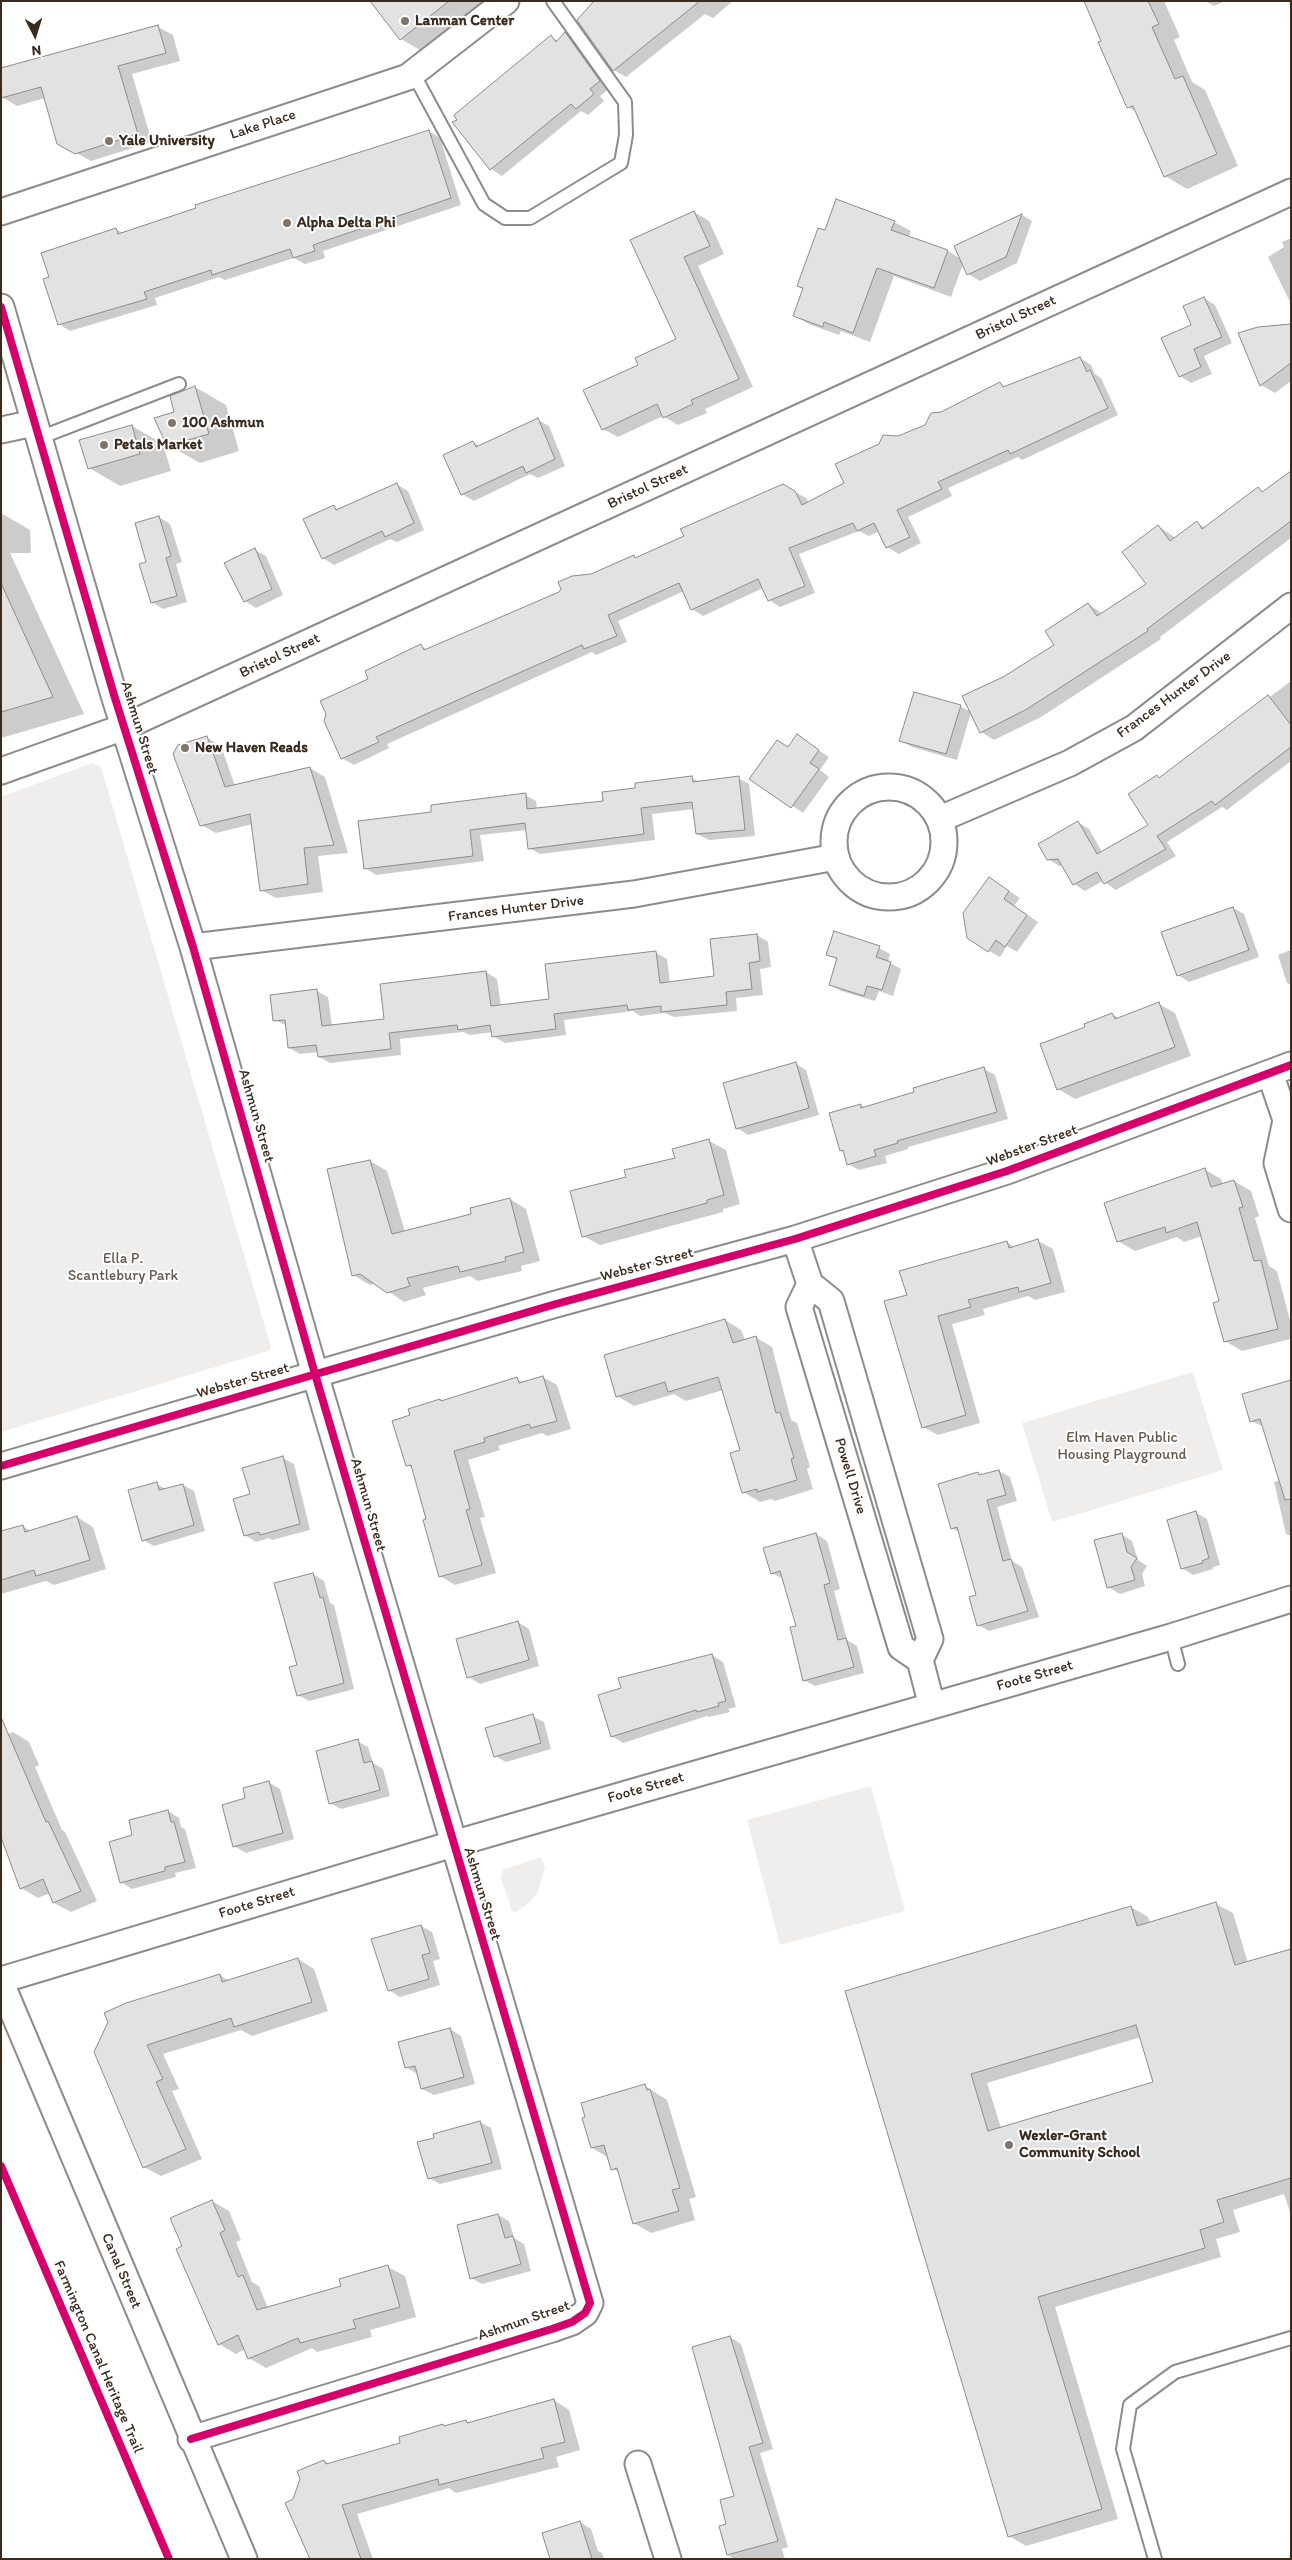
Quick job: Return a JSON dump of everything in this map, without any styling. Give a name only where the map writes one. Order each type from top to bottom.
[{"type":"street","name":"Lake Place","points":[[1,212],[408,77],[506,1]]},
{"type":"street","name":"Bristol Street","points":[[1,771],[124,727],[1291,192]]},
{"type":"street","name":"Ashmun Street","points":[[1,306],[124,727],[193,947],[315,1374],[590,2303],[585,2313],[572,2322],[552,2329],[191,2438]]},
{"type":"street","points":[[1,430],[36,430]]},
{"type":"street","name":"Frances Hunter Drive","points":[[940,819],[1070,763],[1134,728],[1291,606]]},
{"type":"street","points":[[883,787],[895,787],[913,792],[929,803],[940,819],[944,838],[942,858],[934,875],[911,892],[892,897],[873,894],[856,886],[843,872],[836,857],[834,838],[838,819],[849,804],[865,792],[883,787]]},
{"type":"street","name":"Frances Hunter Drive","points":[[193,947],[634,894],[836,857]]},
{"type":"street","points":[[1280,1069],[1288,1122],[1277,1164],[1291,1209]]},
{"type":"street","name":"Webster Street","points":[[1,1466],[569,1300],[795,1239],[1007,1171],[1280,1069]]},
{"type":"street","name":"Powell Drive","points":[[795,1239],[810,1284],[831,1301],[930,1639],[920,1660],[932,1706]]},
{"type":"street","name":"Foote Street","points":[[1,1982],[453,1844],[1171,1637],[1291,1599]]},
{"type":"street","name":"Canal Street","points":[[1,1982],[191,2438],[244,2559]]},
{"type":"street","points":[[638,2464],[668,2559]]},
{"type":"lane","points":[[413,73],[484,204],[505,218],[530,218],[620,163],[626,135],[625,102],[553,1]]},
{"type":"lane","points":[[36,430],[179,384]]},
{"type":"lane","points":[[1171,1637],[1178,1664]]},
{"type":"lane","points":[[1155,2559],[1123,2449],[1130,2405],[1175,2372],[1291,2338]]},
{"type":"green space","name":"Ella P. Scantlebury Park","points":[[92,763],[101,767],[271,1347],[268,1351],[1,1432],[1,797]]},
{"type":"green space","name":"Elm Haven Public Housing Playground","points":[[1193,1372],[1223,1470],[1052,1522],[1022,1423]]},
{"type":"green space","points":[[871,1786],[905,1911],[780,1945],[747,1820]]},
{"type":"green space","points":[[541,1857],[545,1867],[538,1892],[529,1903],[516,1912],[512,1911],[501,1878],[503,1870]]},
{"type":"building","name":"Lanman Center","points":[[370,1],[449,1],[400,40]]},
{"type":"building","points":[[594,1],[700,1],[613,71],[577,20]]},
{"type":"building","points":[[1084,1],[1148,1],[1159,24],[1152,27],[1175,79],[1183,76],[1217,154],[1164,177],[1133,106],[1127,108],[1098,42],[1101,41]]},
{"type":"building","points":[[158,25],[166,53],[118,66],[138,134],[75,154],[57,144],[41,87],[1,98],[1,68]]},
{"type":"building","points":[[565,32],[600,81],[590,89],[594,94],[576,109],[571,104],[490,170],[452,122],[457,120],[454,115],[551,35],[556,42]]},
{"type":"building","points":[[429,130],[451,198],[313,245],[315,251],[293,258],[290,249],[212,275],[211,270],[144,292],[147,299],[58,325],[43,279],[49,277],[41,253],[116,228],[118,234],[196,208],[195,205]]},
{"type":"building","points":[[836,199],[895,221],[891,230],[948,250],[934,288],[877,268],[853,333],[824,322],[823,327],[793,316],[803,288],[797,286],[818,228],[825,230]]},
{"type":"building","points":[[694,211],[710,246],[684,257],[739,379],[691,400],[693,404],[663,418],[657,404],[602,430],[583,390],[638,365],[635,358],[676,339],[630,240]]},
{"type":"building","points":[[1022,214],[1006,257],[967,275],[954,246]]},
{"type":"building","points":[[1204,297],[1222,337],[1194,349],[1201,367],[1179,377],[1161,338],[1191,325],[1183,306]]},
{"type":"building","points":[[1291,324],[1291,363],[1260,386],[1238,333],[1258,327]]},
{"type":"building","points":[[1080,357],[1087,372],[1090,370],[1108,408],[1010,454],[1008,450],[938,482],[942,489],[897,510],[910,537],[886,548],[874,523],[857,531],[853,523],[789,548],[805,586],[768,601],[758,579],[691,610],[679,583],[608,615],[617,636],[584,649],[582,645],[424,715],[376,737],[379,742],[341,759],[324,721],[326,714],[320,701],[368,679],[365,671],[421,644],[424,650],[559,592],[561,589],[558,582],[572,576],[591,574],[634,555],[635,558],[684,536],[680,529],[783,484],[795,491],[802,505],[844,483],[835,464],[879,444],[883,435],[898,436],[925,425],[931,413],[941,412],[1000,382],[1003,387]]},
{"type":"building","points":[[195,386],[209,434],[167,446],[154,418],[174,412],[170,396]]},
{"type":"building","points":[[538,418],[555,459],[526,473],[523,466],[461,495],[443,455],[473,441],[476,447]]},
{"type":"building","points":[[132,425],[140,454],[88,469],[79,440]]},
{"type":"building","points":[[1291,471],[1291,521],[1147,629],[1148,631],[1027,709],[980,733],[962,696],[1003,677],[1054,645],[1045,631],[1088,603],[1097,616],[1146,584],[1122,552],[1158,525],[1170,541],[1197,521],[1202,529],[1258,487],[1262,492]]},
{"type":"building","points":[[397,483],[414,523],[385,537],[382,531],[322,559],[303,519],[334,505],[336,510]]},
{"type":"building","points":[[159,516],[171,556],[166,558],[177,596],[151,603],[139,564],[146,562],[135,523]]},
{"type":"building","points":[[255,548],[272,589],[244,602],[224,563]]},
{"type":"building","points":[[1,583],[53,697],[1,712]]},
{"type":"building","points":[[914,692],[961,705],[946,754],[899,741]]},
{"type":"building","points":[[1268,695],[1291,725],[1291,747],[1215,805],[1212,801],[1157,836],[1166,849],[1104,884],[1097,872],[1073,885],[1058,859],[1047,860],[1038,844],[1078,821],[1097,854],[1148,825],[1128,794],[1157,775],[1159,778]]},
{"type":"building","points":[[797,734],[819,750],[810,763],[819,769],[791,808],[749,779],[777,740],[788,747]]},
{"type":"building","points":[[207,736],[225,787],[310,767],[334,845],[304,848],[308,884],[260,891],[250,814],[200,826],[173,754],[178,745]]},
{"type":"building","points":[[692,776],[693,782],[739,776],[745,830],[696,834],[692,802],[641,808],[644,834],[528,849],[525,823],[470,830],[473,856],[364,869],[358,821],[431,812],[431,805],[526,793],[527,809],[603,801],[602,792],[635,788],[635,783]]},
{"type":"building","points":[[989,877],[1009,891],[1004,899],[1027,915],[1005,947],[996,940],[988,952],[967,938],[963,913]]},
{"type":"building","points":[[1233,907],[1249,950],[1177,976],[1161,932]]},
{"type":"building","points":[[834,931],[880,946],[876,957],[891,962],[882,990],[867,986],[864,996],[829,985],[837,958],[826,955]]},
{"type":"building","points":[[757,934],[760,961],[749,963],[752,989],[726,992],[727,1005],[661,1012],[661,1006],[628,1010],[627,1005],[554,1014],[556,1029],[492,1037],[490,1025],[458,1030],[457,1025],[389,1033],[391,1049],[318,1057],[316,1045],[288,1048],[285,1020],[273,1021],[270,995],[317,989],[322,1026],[384,1019],[380,984],[486,971],[491,1006],[549,999],[545,964],[656,951],[660,983],[714,976],[710,939]]},
{"type":"building","points":[[1159,1002],[1175,1047],[1057,1090],[1040,1044],[1085,1027],[1084,1024],[1112,1013],[1115,1019]]},
{"type":"building","points":[[796,1062],[809,1108],[736,1129],[723,1083]]},
{"type":"building","points":[[984,1067],[997,1112],[897,1141],[898,1143],[874,1150],[876,1156],[847,1165],[843,1150],[840,1151],[829,1113],[861,1104],[861,1108],[914,1092],[913,1088]]},
{"type":"building","points":[[709,1139],[724,1195],[707,1200],[707,1203],[582,1237],[570,1191],[626,1177],[624,1170],[675,1158],[672,1149]]},
{"type":"building","points":[[370,1160],[392,1234],[471,1214],[470,1208],[510,1198],[524,1252],[505,1257],[506,1261],[460,1272],[458,1266],[407,1278],[410,1286],[387,1293],[360,1274],[352,1276],[327,1169]]},
{"type":"building","points":[[1205,1168],[1211,1187],[1234,1180],[1243,1207],[1239,1208],[1254,1261],[1261,1260],[1278,1329],[1224,1342],[1213,1303],[1219,1301],[1197,1222],[1166,1233],[1165,1227],[1117,1242],[1104,1203]]},
{"type":"building","points":[[1038,1239],[1051,1283],[1019,1292],[1018,1287],[968,1300],[971,1307],[938,1316],[966,1415],[922,1428],[884,1301],[907,1295],[899,1271],[1007,1241],[1009,1248]]},
{"type":"building","points":[[725,1319],[733,1343],[756,1336],[776,1413],[780,1412],[794,1458],[791,1459],[797,1480],[757,1492],[757,1489],[742,1493],[730,1453],[740,1450],[718,1377],[668,1392],[665,1382],[616,1397],[604,1355]]},
{"type":"building","points":[[543,1376],[557,1421],[531,1428],[529,1424],[484,1438],[485,1442],[454,1451],[470,1509],[466,1510],[482,1565],[439,1577],[423,1520],[426,1519],[411,1465],[406,1466],[392,1421],[410,1415],[408,1409],[440,1399],[441,1401],[517,1377],[519,1383]]},
{"type":"building","points":[[1291,1380],[1291,1499],[1285,1500],[1260,1419],[1250,1422],[1242,1394]]},
{"type":"building","points":[[283,1456],[300,1524],[260,1535],[259,1532],[244,1536],[233,1499],[250,1494],[242,1468]]},
{"type":"building","points":[[999,1470],[1006,1495],[987,1500],[1003,1561],[1011,1559],[1028,1611],[977,1626],[969,1597],[976,1595],[957,1527],[951,1529],[938,1484],[978,1472],[979,1475]]},
{"type":"building","points":[[157,1482],[159,1490],[183,1484],[194,1525],[142,1541],[128,1490]]},
{"type":"building","points":[[1196,1511],[1209,1558],[1202,1561],[1203,1563],[1181,1569],[1167,1520]]},
{"type":"building","points":[[77,1516],[90,1560],[36,1576],[34,1570],[1,1580],[1,1531],[23,1525],[25,1532]]},
{"type":"building","points":[[816,1533],[830,1583],[824,1585],[838,1640],[846,1638],[854,1667],[803,1681],[790,1627],[796,1626],[780,1571],[771,1574],[763,1548]]},
{"type":"building","points":[[1122,1533],[1127,1552],[1137,1558],[1131,1567],[1135,1580],[1107,1588],[1094,1540]]},
{"type":"building","points":[[313,1573],[320,1598],[323,1597],[344,1683],[297,1696],[289,1667],[297,1665],[274,1583]]},
{"type":"building","points":[[518,1621],[529,1660],[467,1678],[456,1639]]},
{"type":"building","points":[[712,1654],[726,1701],[718,1703],[719,1706],[697,1712],[696,1710],[611,1737],[598,1695],[621,1688],[618,1678]]},
{"type":"building","points":[[533,1714],[541,1743],[494,1757],[485,1728]]},
{"type":"building","points":[[1,1717],[46,1822],[48,1821],[81,1891],[53,1903],[43,1879],[20,1889],[1,1837]]},
{"type":"building","points":[[358,1739],[364,1763],[372,1761],[380,1790],[329,1804],[316,1751]]},
{"type":"building","points":[[269,1781],[283,1833],[233,1847],[222,1805],[245,1798],[243,1788]]},
{"type":"building","points":[[168,1810],[171,1822],[174,1822],[185,1862],[165,1867],[165,1871],[120,1883],[109,1842],[132,1835],[129,1820]]},
{"type":"building","points":[[1216,1902],[1235,1965],[1291,1949],[1291,2178],[1217,2200],[1224,2222],[1200,2230],[1205,2248],[1038,2297],[1102,2509],[1008,2537],[845,1991],[1131,1906],[1137,1926]],"holes":[[[1136,2025],[1153,2082],[988,2131],[971,2074]]]},
{"type":"building","points":[[421,1925],[430,1953],[422,1955],[429,1979],[388,1991],[371,1939]]},
{"type":"building","points":[[298,1958],[312,2002],[234,2027],[231,2018],[147,2045],[163,2079],[156,2082],[186,2149],[143,2168],[94,2052],[108,2022],[104,2013],[126,2003],[220,1974],[222,1982]]},
{"type":"building","points":[[450,2028],[464,2077],[421,2089],[415,2066],[405,2068],[398,2042]]},
{"type":"building","points":[[645,2084],[647,2090],[650,2089],[680,2188],[672,2190],[679,2211],[633,2224],[617,2168],[611,2170],[604,2145],[591,2148],[582,2118],[585,2117],[581,2103]]},
{"type":"building","points":[[480,2121],[492,2163],[428,2179],[417,2142],[434,2138],[433,2134]]},
{"type":"building","points":[[212,2200],[225,2230],[220,2233],[238,2277],[243,2275],[257,2310],[341,2286],[339,2279],[388,2265],[400,2307],[353,2320],[356,2328],[300,2343],[298,2338],[248,2359],[238,2335],[218,2345],[176,2249],[182,2246],[170,2218]]},
{"type":"building","points":[[498,2214],[505,2238],[513,2236],[521,2264],[470,2279],[457,2225]]},
{"type":"building","points":[[730,2336],[763,2443],[749,2447],[778,2541],[727,2555],[719,2526],[726,2524],[720,2500],[734,2496],[692,2347]]},
{"type":"building","points":[[554,2399],[565,2442],[541,2448],[544,2458],[439,2485],[438,2479],[342,2505],[361,2559],[310,2559],[285,2503],[293,2499],[300,2479],[297,2471],[324,2460],[326,2464],[400,2443],[399,2437],[443,2424],[444,2426],[466,2420],[467,2423]]},
{"type":"building","points":[[580,2521],[592,2559],[550,2559],[542,2533]]},
{"type":"cycle path","points":[[1,307],[114,695],[193,947],[315,1374],[590,2303],[585,2313],[572,2322],[552,2329],[191,2439]]},
{"type":"cycle path","points":[[1,1466],[556,1304],[795,1239],[1007,1171],[1291,1065]]},
{"type":"cycle path","name":"Farmington Canal Heritage Trail","points":[[1,2166],[169,2559]]},
{"type":"place","name":"Lanman Center","points":[[405,21]]},
{"type":"place","name":"Yale University","points":[[109,141]]},
{"type":"place","name":"Alpha Delta Phi","points":[[287,223]]},
{"type":"place","name":"100 Ashmun","points":[[172,423]]},
{"type":"place","name":"Petals Market","points":[[104,445]]},
{"type":"place","name":"New Haven Reads","points":[[185,748]]},
{"type":"place","name":"Wexler-Grant Community School","points":[[1009,2145]]}]
